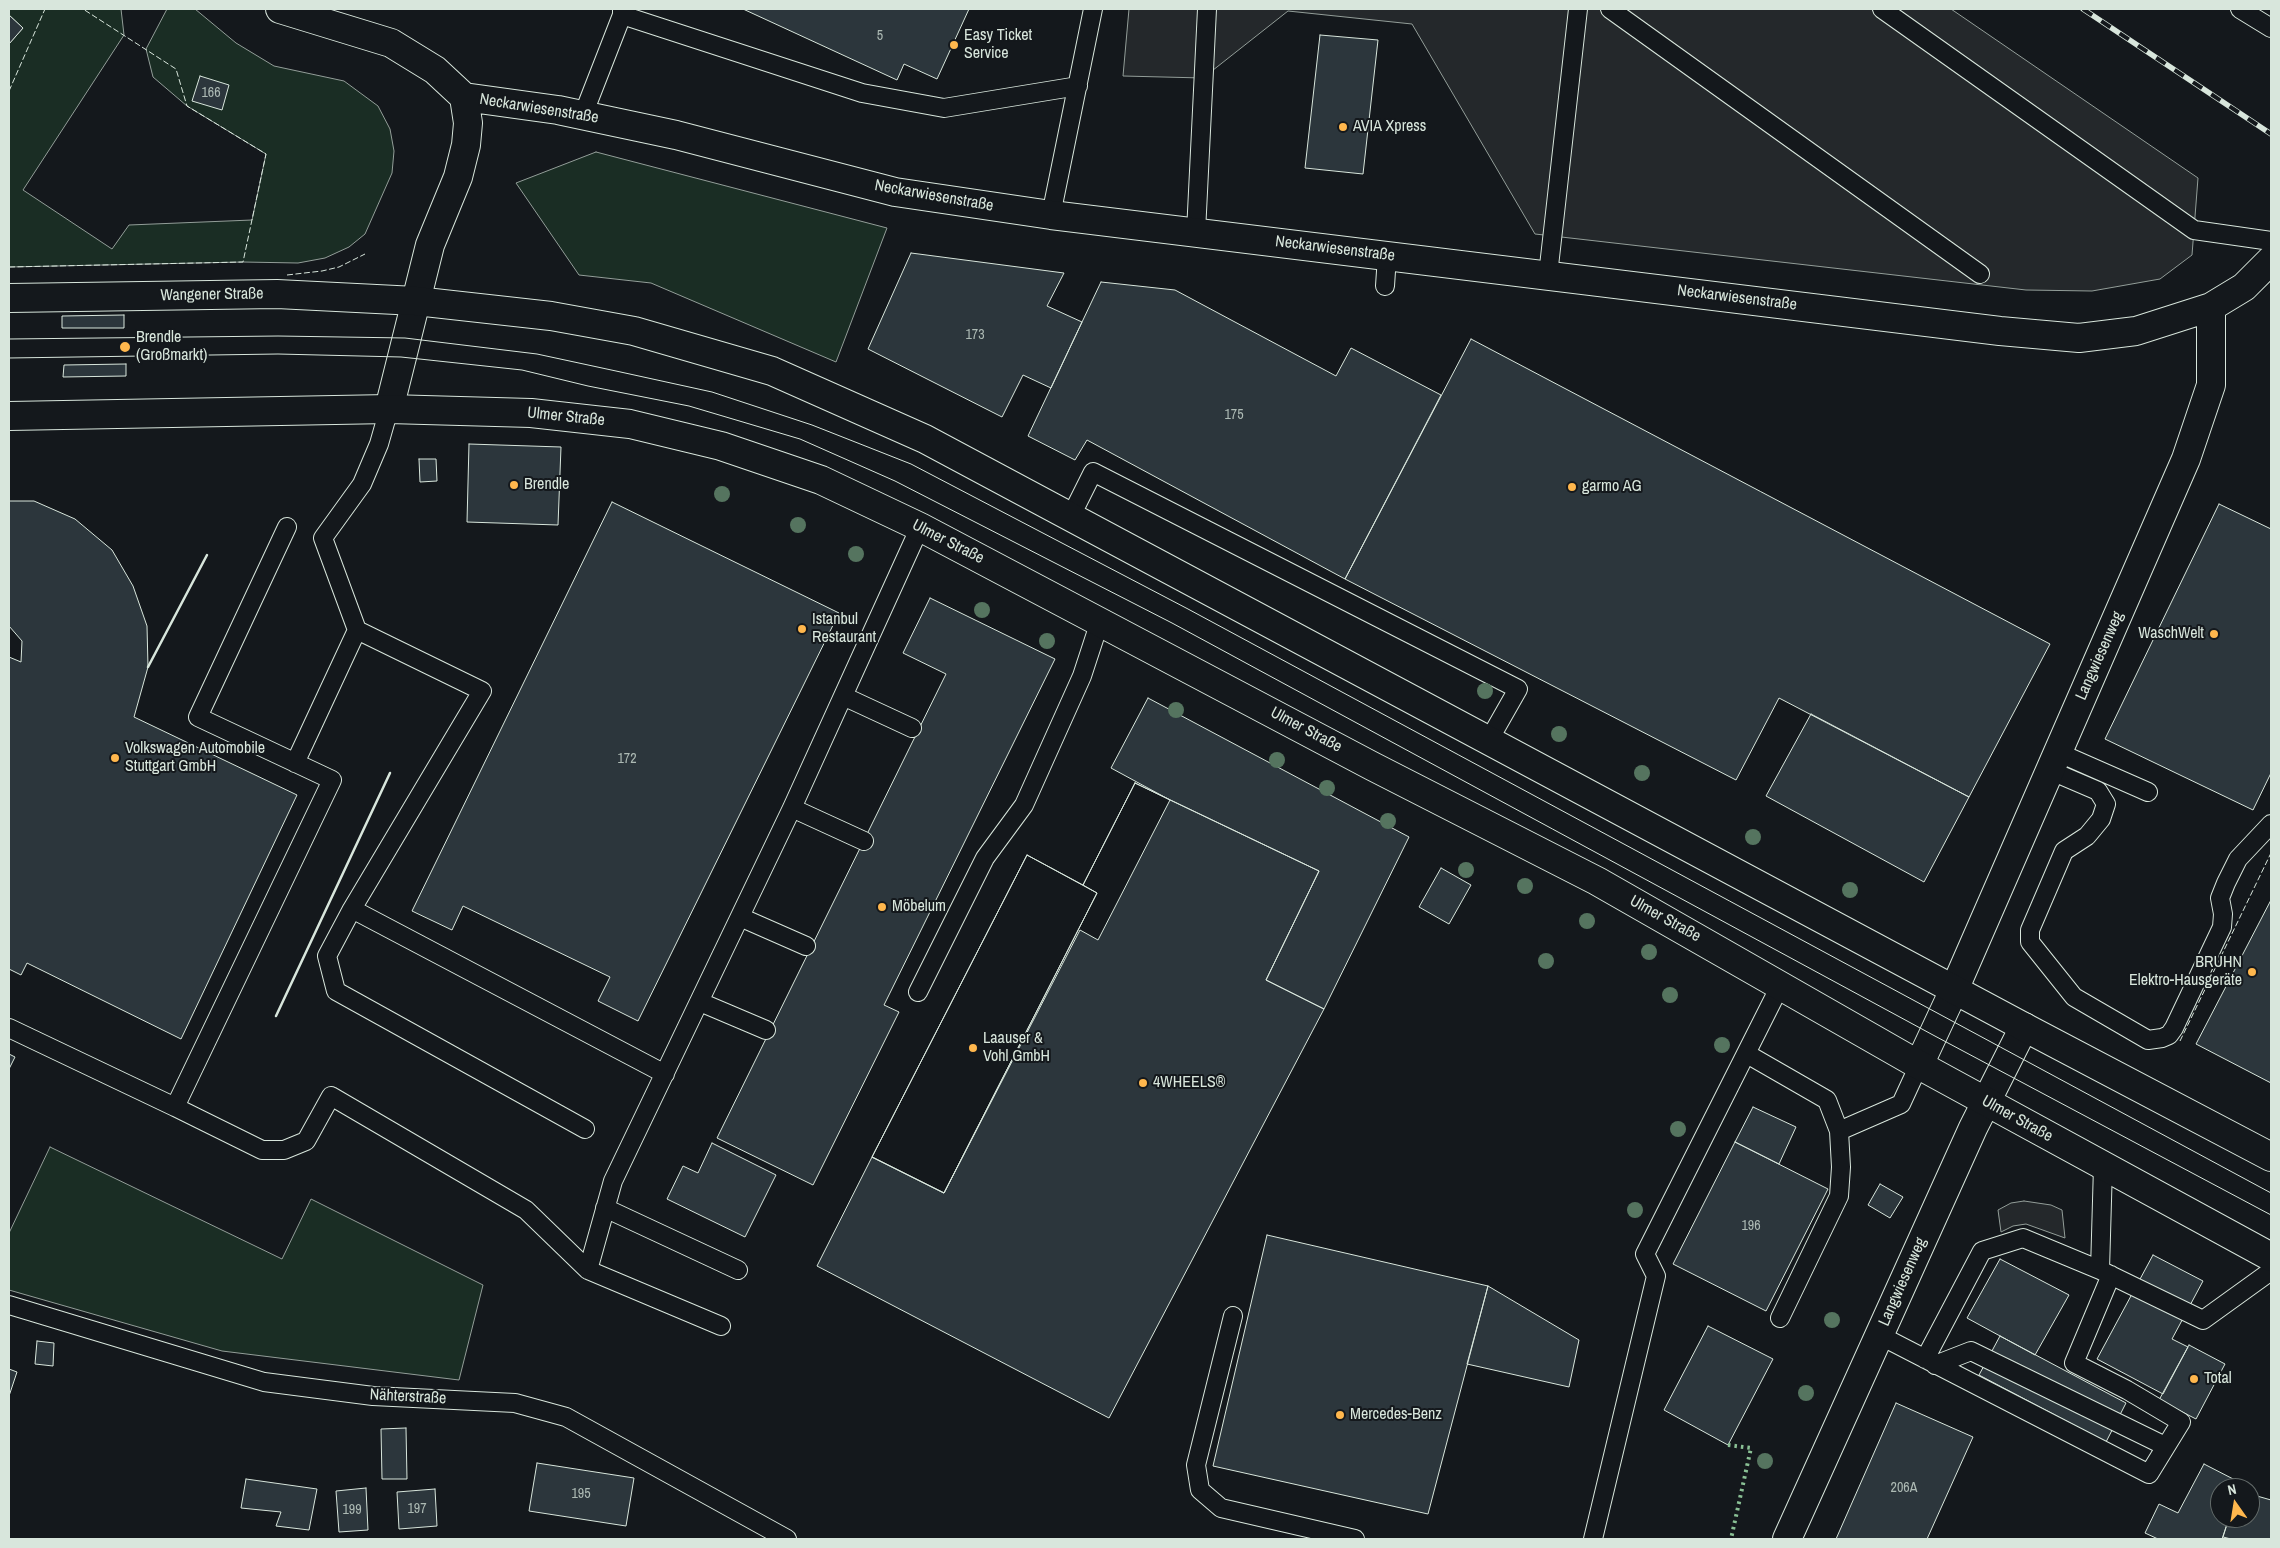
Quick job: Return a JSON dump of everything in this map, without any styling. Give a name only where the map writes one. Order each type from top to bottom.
[{"type":"street","points":[[9,416],[389,409],[430,245],[458,177],[466,145],[468,123],[464,97],[435,70],[390,43],[280,9]]},
{"type":"street","name":"Neckarwiesenstraße","points":[[464,97],[583,115],[676,135],[895,192],[1051,215],[2000,331],[2079,338],[2136,331],[2211,307]]},
{"type":"street","points":[[2211,307],[2244,287],[2271,260]]},
{"type":"street","name":"Wangener Straße","points":[[9,298],[277,294],[416,301]]},
{"type":"street","points":[[416,301],[519,311],[634,331],[772,371],[925,439],[1954,990],[2271,1157]]},
{"type":"street","name":"Langwiesenweg","points":[[1919,1065],[1954,990],[2189,450],[2211,385],[2211,307]]},
{"type":"street","name":"Ulmer Straße","points":[[389,409],[531,413],[630,424],[721,446],[812,477],[920,527],[1372,766],[1597,881],[1781,984],[1919,1065],[2271,1257]]},
{"type":"street","name":"Langwiesenweg","points":[[1787,1539],[1986,1102],[2024,1027]]},
{"type":"lane","points":[[1051,215],[1093,9]]},
{"type":"lane","points":[[1196,232],[1207,9]]},
{"type":"lane","points":[[1548,275],[1578,9]]},
{"type":"lane","points":[[1610,9],[1980,274]]},
{"type":"lane","points":[[1882,9],[2194,230],[2271,241]]},
{"type":"lane","points":[[2240,9],[2271,28]]},
{"type":"lane","points":[[583,115],[622,12],[862,93],[944,108],[1078,86]]},
{"type":"lane","points":[[1385,286],[1387,256]]},
{"type":"lane","points":[[389,409],[379,444],[362,484],[323,538],[357,630],[482,691],[352,910],[327,956],[336,991],[585,1129]]},
{"type":"lane","points":[[1071,516],[1093,472],[1518,689],[1489,740]]},
{"type":"lane","points":[[176,1106],[332,780],[198,717],[287,527]]},
{"type":"lane","points":[[588,1270],[613,1181],[792,808],[920,527]]},
{"type":"lane","points":[[918,992],[985,858],[1024,805],[1082,676],[1100,621]]},
{"type":"lane","points":[[295,763],[357,630]]},
{"type":"lane","points":[[843,696],[912,728]]},
{"type":"lane","points":[[2053,761],[2148,792]]},
{"type":"lane","points":[[2053,761],[2098,791],[2106,804],[2101,819],[2087,836],[2064,851],[2030,930],[2030,942],[2074,998],[2148,1040],[2170,1035],[2174,1028],[2222,927],[2223,914],[2220,898],[2226,883],[2238,859],[2271,824]]},
{"type":"lane","points":[[792,808],[864,841]]},
{"type":"lane","points":[[352,910],[665,1074]]},
{"type":"lane","points":[[740,917],[806,946]]},
{"type":"lane","points":[[1594,1539],[1656,1276],[1645,1254],[1781,984]]},
{"type":"lane","points":[[700,1002],[766,1030]]},
{"type":"lane","points":[[9,1028],[176,1106],[262,1150],[284,1150],[306,1141],[331,1096],[526,1210],[588,1270],[721,1326]]},
{"type":"lane","points":[[1747,1054],[1827,1100],[1839,1131],[1841,1167],[1838,1196],[1780,1318]]},
{"type":"lane","points":[[1839,1131],[1901,1104],[1919,1065]]},
{"type":"lane","points":[[1879,1335],[2149,1474],[2181,1422],[2127,1390],[2074,1363],[2105,1273],[2103,1166]]},
{"type":"lane","points":[[605,1208],[738,1270]]},
{"type":"lane","points":[[1930,1362],[1982,1251],[2023,1238],[2105,1273],[2203,1320],[2271,1270]]},
{"type":"lane","name":"Nähterstraße","points":[[9,1305],[264,1382],[373,1396],[515,1403],[566,1417],[787,1539]]},
{"type":"lane","points":[[1233,1316],[1196,1464],[1200,1490],[1221,1508],[1355,1539]]},
{"type":"lane","points":[[1930,1362],[1971,1351],[2165,1446]]},
{"type":"green space","points":[[9,9],[121,9],[124,35],[23,190],[112,249],[129,225],[252,220],[266,154],[187,106],[153,77],[146,49],[167,9],[195,9],[236,43],[274,66],[344,81],[378,106],[390,129],[394,151],[392,173],[365,234],[349,247],[325,258],[298,263],[243,262],[9,267],[9,44],[23,28],[9,15]]},
{"type":"green space","points":[[596,152],[887,228],[836,362],[651,283],[579,275],[516,183]]},
{"type":"green space","points":[[50,1147],[282,1259],[311,1199],[483,1285],[459,1380],[222,1351],[9,1290],[9,1233]]},
{"type":"shaded area","points":[[1129,9],[1951,9],[2198,178],[2192,255],[2160,279],[2092,291],[2026,290],[1535,234],[1412,24],[1288,11],[1203,78],[1123,76]]},
{"type":"shaded area","points":[[2024,1201],[2051,1205],[2062,1210],[2065,1238],[2026,1224],[2013,1226],[2001,1232],[1998,1210],[2011,1203]]},
{"type":"building","points":[[743,9],[969,9],[937,79],[904,64],[897,80]]},
{"type":"building","points":[[9,15],[23,28],[9,44]]},
{"type":"building","points":[[1320,35],[1378,40],[1363,174],[1305,168]]},
{"type":"building","points":[[200,76],[229,85],[222,110],[192,101]]},
{"type":"building","points":[[911,253],[1064,273],[1047,306],[1082,322],[1051,388],[1023,375],[1002,417],[868,349]]},
{"type":"building","points":[[1101,282],[1175,290],[1336,376],[1351,348],[1441,395],[1345,579],[1087,440],[1075,460],[1028,436]]},
{"type":"building","points":[[124,315],[124,328],[62,328],[62,316]]},
{"type":"building","name":"garmo AG","points":[[1471,339],[2050,644],[1969,797],[1779,698],[1736,780],[1345,579]]},
{"type":"building","points":[[126,364],[126,376],[63,377],[64,365]]},
{"type":"building","name":"Brendle","points":[[469,444],[561,447],[558,525],[467,522]]},
{"type":"building","points":[[419,459],[436,459],[437,481],[420,482]]},
{"type":"building","name":"Volkswagen Automobile Stuttgart GmbH","points":[[9,501],[34,501],[75,519],[112,550],[133,586],[147,626],[148,667],[134,717],[297,795],[181,1039],[27,963],[21,975],[9,969],[9,657],[21,662],[22,641],[9,626]]},
{"type":"building","points":[[612,502],[839,613],[638,1021],[598,1001],[610,977],[463,906],[452,930],[412,911]]},
{"type":"building","name":"WaschWelt","points":[[2219,504],[2271,529],[2271,773],[2253,810],[2105,739]]},
{"type":"building","name":"Möbelum","points":[[930,598],[1055,659],[884,1005],[899,1012],[813,1185],[717,1138],[946,674],[903,653]]},
{"type":"building","points":[[1148,698],[1409,837],[1324,1009],[1266,980],[1319,871],[1170,800],[1111,768]]},
{"type":"building","points":[[1811,714],[1969,797],[1924,882],[1766,796]]},
{"type":"building","name":"Laauser & Vohl GmbH","points":[[1135,783],[1170,800],[1098,940],[1080,930],[944,1193],[872,1157],[1027,855],[1083,885]]},
{"type":"building","name":"4WHEELS®","points":[[1135,783],[1319,871],[1266,980],[1324,1009],[1109,1418],[817,1266],[872,1157],[944,1193],[1097,893],[1083,885]]},
{"type":"building","name":"Laauser & Vohl GmbH","points":[[1027,855],[1097,893],[944,1193],[872,1157]]},
{"type":"building","points":[[1441,868],[1471,885],[1449,924],[1419,907]]},
{"type":"building","name":"BRUHN Elektro-Hausgeräte","points":[[2271,900],[2271,1083],[2196,1044]]},
{"type":"building","points":[[9,1054],[15,1057],[9,1069]]},
{"type":"building","points":[[1753,1107],[1796,1127],[1779,1164],[1735,1142]]},
{"type":"building","points":[[1735,1142],[1828,1189],[1766,1311],[1673,1264]]},
{"type":"building","points":[[712,1143],[776,1175],[745,1237],[667,1199],[683,1166],[698,1173]]},
{"type":"building","points":[[1880,1184],[1903,1197],[1890,1218],[1868,1205]]},
{"type":"building","name":"Mercedes-Benz","points":[[1267,1235],[1488,1286],[1428,1514],[1213,1466]]},
{"type":"building","points":[[2153,1255],[2203,1281],[2172,1339],[2188,1347],[2163,1394],[2097,1359]]},
{"type":"building","points":[[2000,1259],[2069,1295],[2035,1355],[1967,1318]]},
{"type":"building","points":[[1488,1286],[1579,1340],[1569,1387],[1467,1364]]},
{"type":"building","points":[[1708,1326],[1773,1359],[1728,1445],[1664,1410]]},
{"type":"building","points":[[2000,1336],[2126,1403],[2106,1442],[1979,1375]]},
{"type":"building","points":[[37,1341],[54,1343],[53,1366],[35,1364]]},
{"type":"building","name":"Total","points":[[2189,1345],[2225,1364],[2196,1419],[2159,1400]]},
{"type":"building","points":[[9,1369],[17,1372],[9,1396]]},
{"type":"building","points":[[1896,1403],[1973,1437],[1927,1539],[1836,1539]]},
{"type":"building","points":[[406,1428],[407,1479],[382,1479],[381,1429]]},
{"type":"building","points":[[537,1463],[634,1478],[626,1526],[529,1511]]},
{"type":"building","points":[[2204,1464],[2231,1478],[2210,1478],[2210,1528],[2226,1528],[2222,1539],[2158,1539],[2145,1533],[2159,1504],[2178,1513]]},
{"type":"building","points":[[246,1479],[317,1489],[309,1530],[276,1526],[281,1512],[241,1508]]},
{"type":"building","points":[[366,1488],[368,1530],[339,1532],[336,1491]]},
{"type":"building","points":[[435,1489],[437,1526],[399,1529],[397,1492]]},
{"type":"building","points":[[2260,1497],[2271,1500],[2271,1539],[2231,1539],[2223,1537],[2226,1528],[2260,1528]]},
{"type":"tram line","points":[[9,339],[278,336],[405,338],[537,354],[712,392],[812,425],[911,464],[1188,609],[2271,1193]]},
{"type":"tram line","points":[[9,358],[278,354],[401,357],[522,370],[588,386],[689,406],[800,439],[895,481],[1172,623],[1933,1035],[2271,1215]]},
{"type":"railway","points":[[2083,9],[2271,134]]},
{"type":"hedge","points":[[1728,1445],[1751,1448],[1731,1539]]},
{"type":"fence","points":[[9,91],[45,9]]},
{"type":"fence","points":[[9,267],[243,262],[266,154],[187,106],[176,69],[83,9]]},
{"type":"fence","points":[[287,275],[339,267],[365,254]]},
{"type":"fence","points":[[2180,1041],[2271,853]]},
{"type":"wall","points":[[148,667],[207,555]]},
{"type":"wall","points":[[276,1016],[390,773]]},
{"type":"place","name":"Easy Ticket Service","points":[[954,45]]},
{"type":"place","name":"AVIA Xpress","points":[[1343,127]]},
{"type":"place","name":"Brendle (Großmarkt)","points":[[125,347]]},
{"type":"place","name":"Brendle","points":[[514,485]]},
{"type":"place","name":"garmo AG","points":[[1572,487]]},
{"type":"place","name":"Istanbul Restaurant","points":[[802,629]]},
{"type":"place","name":"WaschWelt","points":[[2214,634]]},
{"type":"place","name":"Volkswagen Automobile Stuttgart GmbH","points":[[115,758]]},
{"type":"place","name":"Möbelum","points":[[882,907]]},
{"type":"place","name":"BRUHN Elektro-Hausgeräte","points":[[2252,972]]},
{"type":"place","name":"Laauser & Vohl GmbH","points":[[973,1048]]},
{"type":"place","name":"4WHEELS®","points":[[1143,1083]]},
{"type":"place","name":"Total","points":[[2194,1379]]},
{"type":"place","name":"Mercedes-Benz","points":[[1340,1415]]}]
